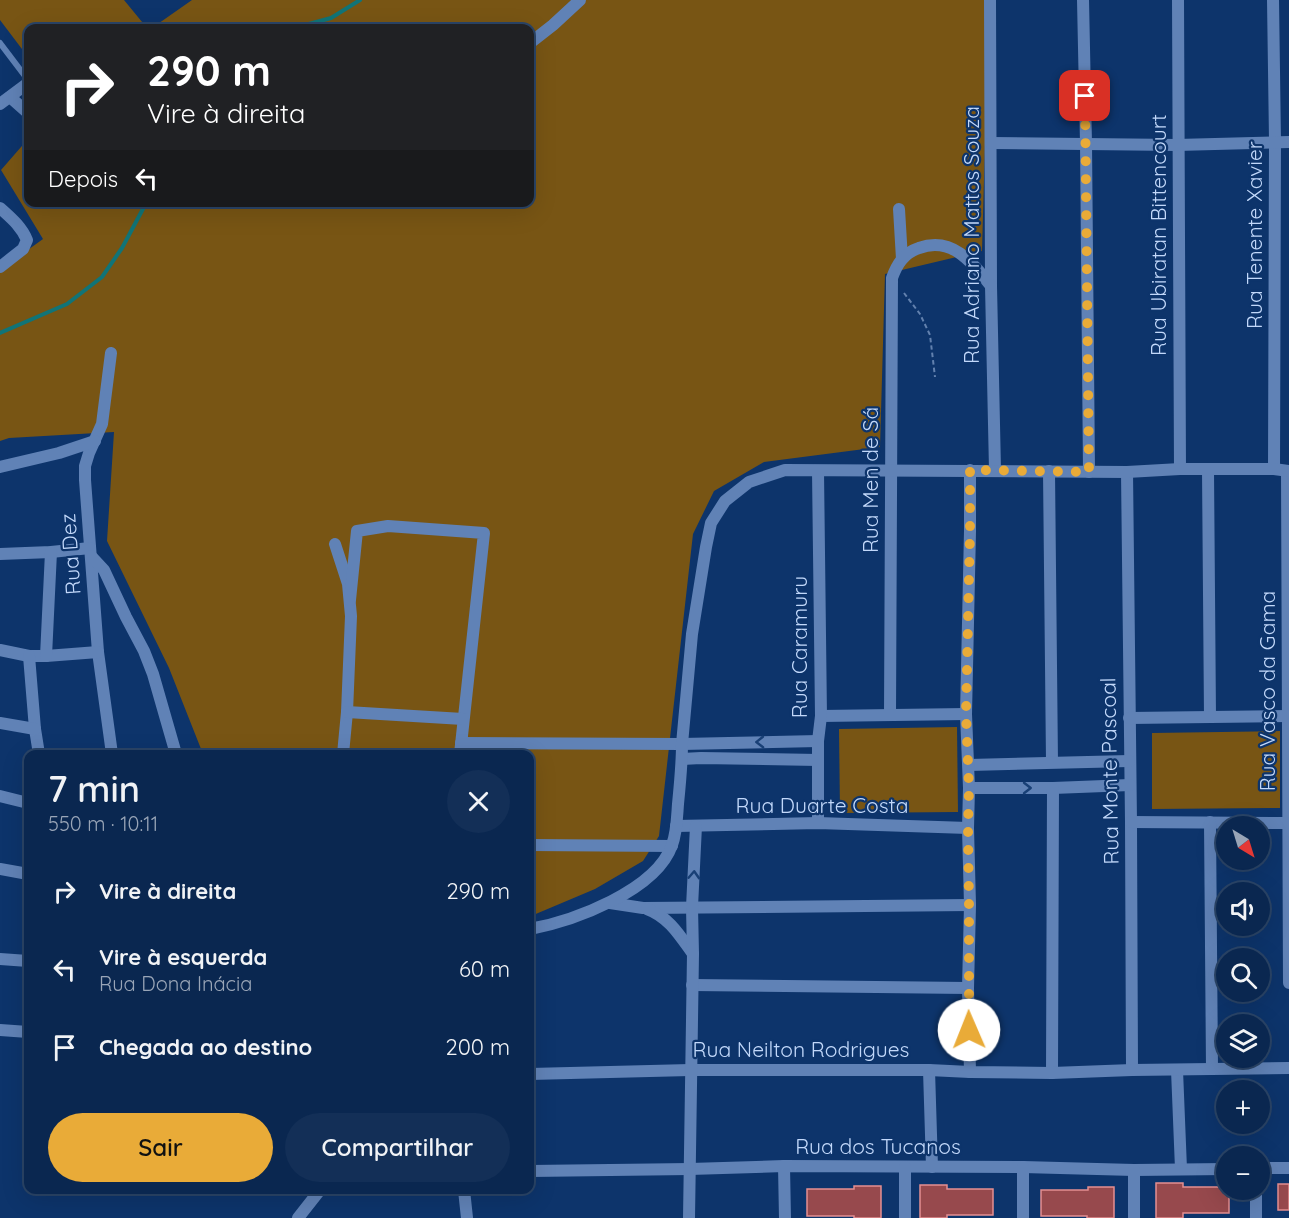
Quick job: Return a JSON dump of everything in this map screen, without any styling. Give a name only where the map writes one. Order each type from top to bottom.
[{"type":"street","points":[[534,40],[580,0]]},
{"type":"street","name":"Rua Adriano Mattos Souza","points":[[990,0],[991,286],[995,470]]},
{"type":"street","points":[[1083,0],[1089,472]]},
{"type":"street","name":"Rua Ubiratan Bittencourt","points":[[1178,0],[1180,469]]},
{"type":"street","name":"Rua Tenente Xavier","points":[[1273,0],[1274,469]]},
{"type":"street","points":[[24,84],[5,100],[24,111]]},
{"type":"street","points":[[991,143],[1177,145],[1289,142]]},
{"type":"street","points":[[0,208],[19,226],[27,240],[23,249],[0,267]]},
{"type":"street","points":[[899,209],[906,255],[923,246],[933,244],[952,248],[973,264],[991,286]]},
{"type":"street","name":"Rua Men de Sá","points":[[890,715],[892,278],[895,268],[906,255]]},
{"type":"street","name":"Rua Dez","points":[[111,353],[102,424],[89,453],[85,480],[98,651],[111,750]]},
{"type":"street","points":[[0,467],[59,453],[95,441]]},
{"type":"street","points":[[534,928],[575,917],[610,903],[641,883],[662,863],[672,846],[676,826],[692,634],[711,523],[725,501],[750,482],[785,470],[1127,472],[1180,469],[1274,469],[1288,471]]},
{"type":"street","points":[[970,470],[966,714],[969,765],[970,1072]]},
{"type":"street","points":[[1208,470],[1210,717]]},
{"type":"street","name":"Rua Caramuru","points":[[818,823],[818,741],[821,716],[819,471]]},
{"type":"street","points":[[1049,471],[1052,762]]},
{"type":"street","name":"Rua Vasco da Gama","points":[[1288,471],[1289,983]]},
{"type":"street","name":"Rua Monte Pascoal","points":[[1127,472],[1132,1070]]},
{"type":"street","points":[[350,600],[357,531],[388,526],[483,533],[461,748],[818,741]]},
{"type":"street","points":[[335,544],[348,584],[351,616],[344,750]]},
{"type":"street","points":[[46,656],[51,552]]},
{"type":"street","points":[[0,554],[91,552],[104,570],[144,651],[175,750]]},
{"type":"street","points":[[0,650],[29,656],[98,651]]},
{"type":"street","points":[[29,656],[38,750]]},
{"type":"street","points":[[347,712],[463,719]]},
{"type":"street","points":[[821,716],[966,714]]},
{"type":"street","points":[[1129,718],[1287,716]]},
{"type":"street","points":[[0,723],[35,729]]},
{"type":"street","points":[[682,759],[818,760]]},
{"type":"street","points":[[969,765],[1129,761]]},
{"type":"street","points":[[969,788],[1130,785]]},
{"type":"street","points":[[1052,1073],[1053,788]]},
{"type":"street","points":[[0,796],[24,802]]},
{"type":"street","points":[[1131,822],[1287,823]]},
{"type":"street","points":[[1210,822],[1212,1069]]},
{"type":"street","name":"Rua Duarte Costa","points":[[676,826],[818,823],[968,828]]},
{"type":"street","points":[[688,1218],[692,906],[696,826]]},
{"type":"street","points":[[534,845],[672,846]]},
{"type":"street","points":[[0,869],[24,873]]},
{"type":"street","points":[[610,903],[643,908],[969,905]]},
{"type":"street","points":[[643,908],[657,913],[668,922],[693,954]]},
{"type":"street","points":[[0,959],[24,961]]},
{"type":"street","points":[[692,985],[968,988]]},
{"type":"street","points":[[0,1030],[24,1032]]},
{"type":"street","name":"Rua Neilton Rodrigues","points":[[534,1074],[690,1070],[929,1070],[1052,1073],[1289,1068]]},
{"type":"street","points":[[929,1070],[932,1167]]},
{"type":"street","points":[[1177,1070],[1181,1169]]},
{"type":"street","points":[[784,1166],[785,1218]]},
{"type":"street","name":"Rua dos Tucanos","points":[[534,1171],[784,1166],[1134,1170],[1216,1168]]},
{"type":"street","points":[[905,1167],[905,1218]]},
{"type":"street","points":[[1023,1167],[1023,1218]]},
{"type":"street","points":[[1270,1168],[1289,1168]]},
{"type":"street","points":[[1134,1170],[1134,1218]]},
{"type":"street","points":[[298,1218],[317,1194]]},
{"type":"street","points":[[464,1194],[467,1218]]},
{"type":"street","points":[[1256,1200],[1256,1218]]},
{"type":"lane","points":[[0,43],[24,76]]},
{"type":"path","points":[[902,291],[920,314],[930,335],[935,377]]},
{"type":"shaded area","points":[[0,0],[124,0],[144,24],[24,24],[24,52],[0,20]]},
{"type":"shaded area","points":[[192,0],[989,0],[982,251],[885,274],[880,447],[764,462],[714,491],[693,534],[659,836],[643,861],[595,889],[534,915],[534,750],[201,750],[169,668],[107,541],[114,432],[9,438],[0,441],[0,270],[43,239],[1,170],[24,144],[24,207],[534,207],[534,24],[158,24]]},
{"type":"shaded area","points":[[957,727],[958,812],[840,813],[839,729]]},
{"type":"shaded area","points":[[1280,731],[1280,808],[1152,809],[1152,733]]},
{"type":"building","points":[[1156,1183],[1183,1183],[1183,1187],[1216,1187],[1216,1200],[1229,1200],[1229,1213],[1183,1213],[1183,1218],[1156,1218]]},
{"type":"building","points":[[1278,1184],[1289,1184],[1289,1210],[1278,1210]]},
{"type":"building","points":[[920,1185],[947,1185],[947,1189],[993,1189],[993,1215],[947,1215],[947,1218],[920,1218]]},
{"type":"building","points":[[854,1186],[881,1186],[881,1218],[807,1216],[807,1189],[854,1189]]},
{"type":"building","points":[[1088,1187],[1114,1187],[1114,1218],[1041,1216],[1041,1190],[1088,1190]]},
{"type":"waterway","points":[[309,24],[331,18],[360,0]]},
{"type":"waterway","points":[[0,333],[67,304],[102,277],[122,248],[144,207]]},
{"type":"route","points":[[969,1030],[969,788],[966,714],[970,470],[1089,472],[1085,96]]}]
